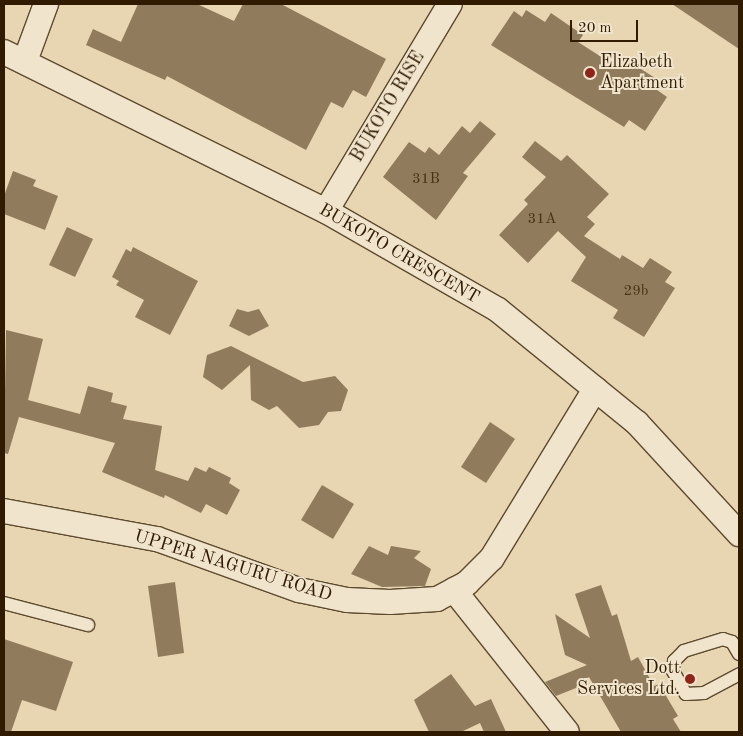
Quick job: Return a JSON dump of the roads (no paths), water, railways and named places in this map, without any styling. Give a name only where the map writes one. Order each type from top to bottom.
[{"type":"street","points":[[14,56],[46,4]]},
{"type":"street","name":"BUKOTO RISE","points":[[326,211],[450,4]]},
{"type":"street","name":"BUKOTO CRESCENT","points":[[14,56],[326,211],[498,310],[637,423],[739,534]]},
{"type":"street","name":"UPPER NAGURU ROAD","points":[[4,510],[157,539],[299,590],[347,600],[390,602],[437,599],[468,584],[492,558],[595,389]]},
{"type":"street","points":[[454,590],[567,732]]},
{"type":"lane","points":[[4,602],[88,625]]},
{"type":"lane","points":[[739,654],[732,642],[723,639],[684,651],[674,660],[673,671],[686,694],[704,693],[739,674]]},
{"type":"place","name":"Elizabeth Apartment","points":[[590,73]]},
{"type":"place","name":"Dott Services Ltd.","points":[[690,679]]}]
